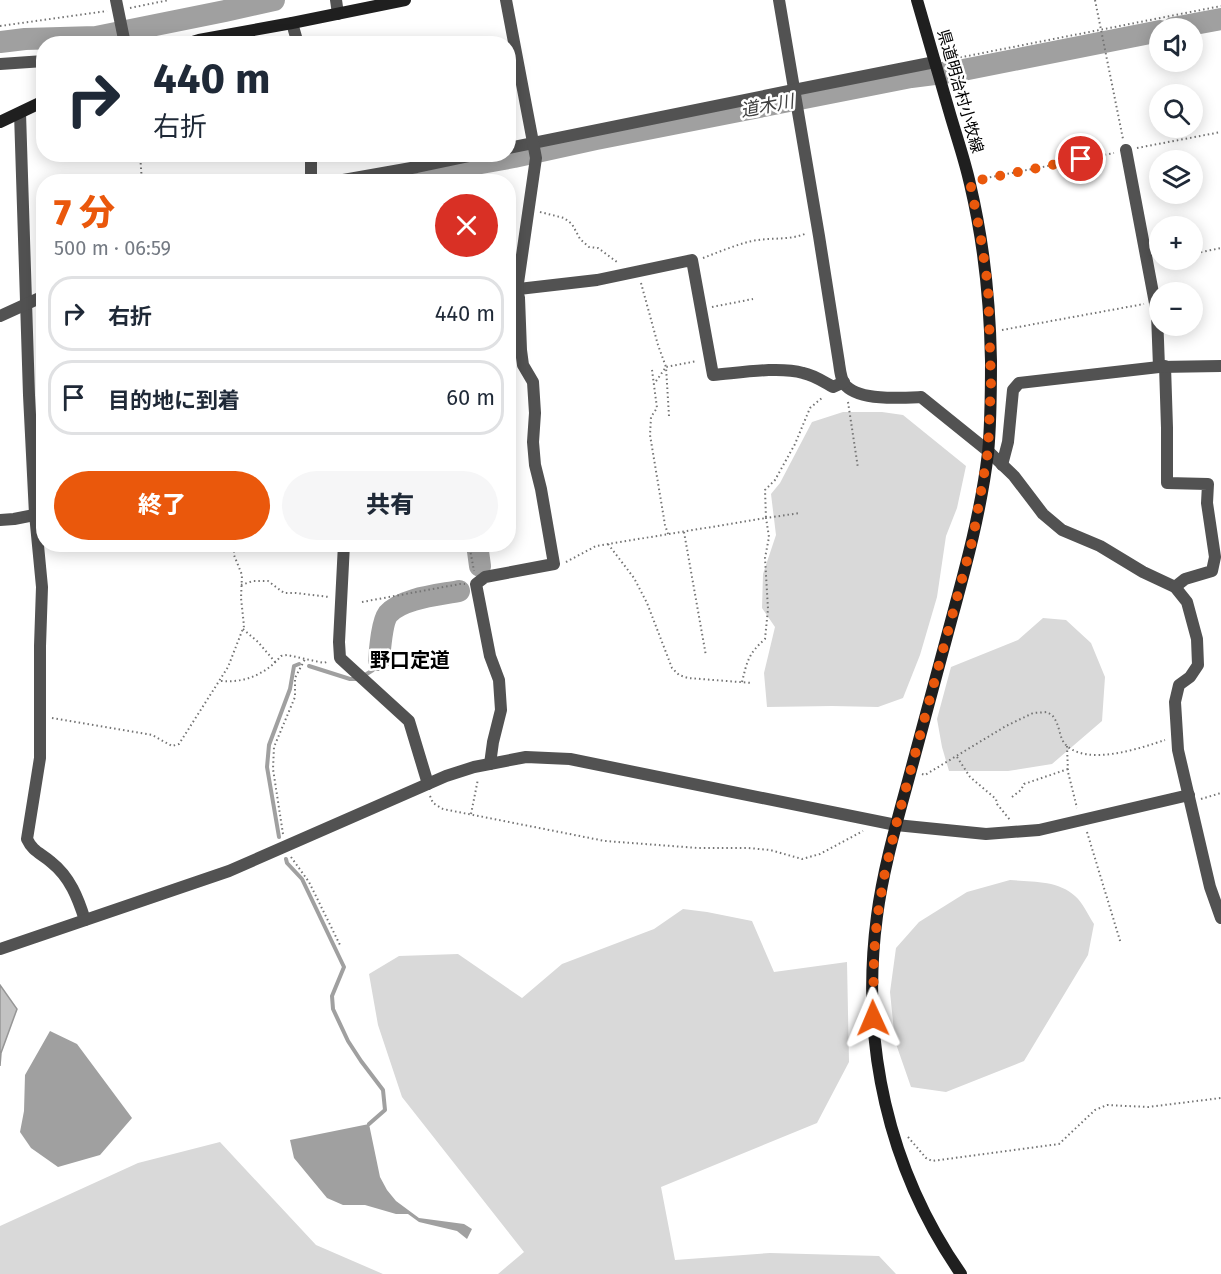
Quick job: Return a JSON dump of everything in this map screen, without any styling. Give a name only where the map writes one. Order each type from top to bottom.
[{"type":"main road","points":[[221,36],[292,23],[337,7],[405,0]]},
{"type":"main road","name":"県道明治村小牧線","points":[[917,0],[970,182],[985,260],[991,382],[988,451],[973,538],[896,825],[879,903],[874,955],[873,1018],[878,1069],[886,1111],[906,1173],[935,1233],[961,1274]]},
{"type":"main road","points":[[0,122],[36,105]]},
{"type":"street","points":[[506,0],[513,36]]},
{"type":"street","points":[[779,0],[841,385]]},
{"type":"street","points":[[116,5],[122,36]]},
{"type":"street","points":[[292,23],[296,36]]},
{"type":"street","points":[[516,53],[534,149],[528,210],[516,274]]},
{"type":"street","points":[[0,64],[36,62]]},
{"type":"street","points":[[516,148],[534,149],[795,97],[935,62]]},
{"type":"street","points":[[20,113],[26,304],[36,465]]},
{"type":"street","points":[[1126,150],[1151,282]]},
{"type":"street","points":[[377,174],[441,162]]},
{"type":"street","points":[[516,290],[597,280],[692,260],[713,375],[761,370],[795,371],[879,398],[921,397],[988,451],[1014,476],[1043,514],[1062,530],[1100,546],[1143,572],[1174,587],[1190,609],[1197,639],[1198,665],[1179,686],[1175,702],[1179,750],[1210,887],[1221,918]]},
{"type":"street","points":[[490,764],[501,710],[499,680],[490,656],[476,584],[485,577],[555,564],[535,465],[533,382],[523,365],[519,298],[516,294]]},
{"type":"street","points":[[0,316],[36,300]]},
{"type":"street","points":[[1159,336],[1167,428],[1167,483],[1208,484],[1207,503],[1215,557],[1212,571],[1185,579],[1174,587]]},
{"type":"street","points":[[1002,465],[1008,442],[1013,390],[1019,383],[1162,366],[1221,366]]},
{"type":"street","points":[[0,520],[36,514]]},
{"type":"street","points":[[41,552],[40,758],[27,839],[37,853],[50,861],[64,875],[79,900],[85,920]]},
{"type":"street","points":[[344,552],[340,658],[410,722],[427,784]]},
{"type":"street","points":[[0,949],[229,871],[446,776],[474,767],[526,757],[570,759],[896,825],[986,834],[1040,830],[1190,799]]},
{"type":"path","points":[[127,8],[169,0]]},
{"type":"path","points":[[1095,0],[1126,150]]},
{"type":"path","points":[[0,26],[116,5]]},
{"type":"path","points":[[935,62],[1221,6]]},
{"type":"path","points":[[970,182],[1221,132]]},
{"type":"path","points":[[528,210],[564,218],[572,224],[580,239],[589,247],[598,248],[634,271],[666,367],[669,416]]},
{"type":"path","points":[[692,261],[750,241],[799,237],[817,227]]},
{"type":"path","points":[[1203,252],[1221,248]]},
{"type":"path","points":[[701,308],[753,299]]},
{"type":"path","points":[[990,333],[1149,303]]},
{"type":"path","points":[[654,384],[666,367],[710,358]]},
{"type":"path","points":[[652,370],[657,408],[651,417],[650,435],[668,534]]},
{"type":"path","points":[[742,682],[746,665],[754,649],[765,639],[768,609],[765,558],[769,537],[765,490],[775,480],[795,444],[810,408],[841,385],[858,468]]},
{"type":"path","points":[[555,564],[566,562],[597,546],[800,513]]},
{"type":"path","points":[[684,532],[706,656]]},
{"type":"path","points":[[608,544],[634,578],[647,603],[672,668],[679,675],[688,678],[752,683]]},
{"type":"path","points":[[40,715],[152,735],[172,746],[179,744],[228,667],[244,626],[241,598],[242,575],[234,552]]},
{"type":"path","points":[[362,602],[460,584],[476,584],[470,552]]},
{"type":"path","points":[[241,585],[253,581],[268,581],[284,593],[296,592],[341,598]]},
{"type":"path","points":[[243,629],[276,663]]},
{"type":"path","points":[[220,681],[243,680],[259,675],[276,663],[281,656],[287,655],[324,663],[340,658]]},
{"type":"path","points":[[305,659],[295,678],[295,697],[274,747],[273,769],[286,847],[309,882],[341,947]]},
{"type":"path","points":[[911,771],[925,775],[1006,726],[1033,713],[1047,712],[1055,718],[1064,743],[1075,752],[1102,755],[1119,753],[1178,735]]},
{"type":"path","points":[[1067,746],[1068,769],[1121,944]]},
{"type":"path","points":[[956,756],[970,777],[996,800],[1009,819],[1024,831]]},
{"type":"path","points":[[471,814],[478,779],[474,767]]},
{"type":"path","points":[[1012,797],[1021,790],[1024,784],[1068,769]]},
{"type":"path","points":[[427,784],[433,803],[442,809],[605,841],[698,848],[770,850],[802,859],[820,854],[848,840]]},
{"type":"path","points":[[1190,799],[1221,793]]},
{"type":"path","points":[[908,1137],[926,1158],[932,1161],[1059,1144],[1095,1110],[1107,1105],[1148,1107],[1221,1098]]},
{"type":"shaded area","points":[[843,412],[882,412],[903,415],[966,466],[957,508],[946,536],[937,597],[920,655],[903,698],[878,707],[767,707],[764,673],[775,627],[762,608],[763,574],[776,535],[771,494],[780,483],[812,422]]},
{"type":"shaded area","points":[[1043,618],[1066,620],[1091,643],[1105,677],[1102,721],[1052,764],[1008,771],[949,771],[937,719],[951,667],[1018,640]]},
{"type":"shaded area","points":[[1010,880],[1052,884],[1075,896],[1094,924],[1088,955],[1024,1061],[946,1092],[911,1087],[895,1041],[890,992],[896,948],[919,922],[967,892]]},
{"type":"shaded area","points":[[683,909],[752,921],[774,972],[847,962],[849,1062],[817,1123],[661,1187],[675,1260],[770,1253],[879,1256],[896,1274],[498,1274],[524,1252],[402,1097],[378,1025],[369,974],[399,956],[458,954],[522,998],[562,964],[654,929]]},
{"type":"shaded area","points":[[50,1031],[77,1044],[132,1118],[100,1155],[58,1167],[31,1148],[20,1132],[24,1111],[25,1075]]},
{"type":"shaded area","points":[[369,1124],[380,1177],[396,1201],[419,1218],[464,1224],[472,1229],[467,1239],[457,1231],[419,1222],[408,1214],[396,1214],[365,1205],[343,1205],[327,1198],[294,1158],[290,1140]]},
{"type":"shaded area","points":[[220,1142],[316,1245],[383,1274],[0,1274],[0,1226],[138,1163]]},
{"type":"building","points":[[0,985],[17,1009],[1,1053],[0,1066]]},
{"type":"waterway","points":[[101,36],[274,0]]},
{"type":"waterway","name":"道木川","points":[[1203,22],[1221,19]]},
{"type":"waterway","name":"道木川","points":[[516,157],[911,77],[958,71],[1149,33]]},
{"type":"waterway","points":[[0,42],[36,39]]},
{"type":"waterway","name":"道木川","points":[[419,174],[486,162]]},
{"type":"waterway","points":[[478,552],[480,566]]},
{"type":"waterway","points":[[379,660],[384,623],[388,614],[402,604],[411,601],[459,591]]},
{"type":"waterway","points":[[365,675],[373,670],[379,660]]},
{"type":"waterway","points":[[279,837],[267,767],[269,745],[290,689],[294,666],[299,664]]},
{"type":"waterway","points":[[309,666],[350,679],[358,679]]},
{"type":"waterway","points":[[286,859],[302,879],[344,967],[332,996],[333,1009],[348,1041],[383,1090],[385,1110],[369,1124]]},
{"type":"district","name":"野口定道","points":[[410,660]]},
{"type":"route","points":[[873,1018],[874,955],[884,877],[973,538],[988,451],[991,382],[988,286],[970,182],[1081,159]]}]
